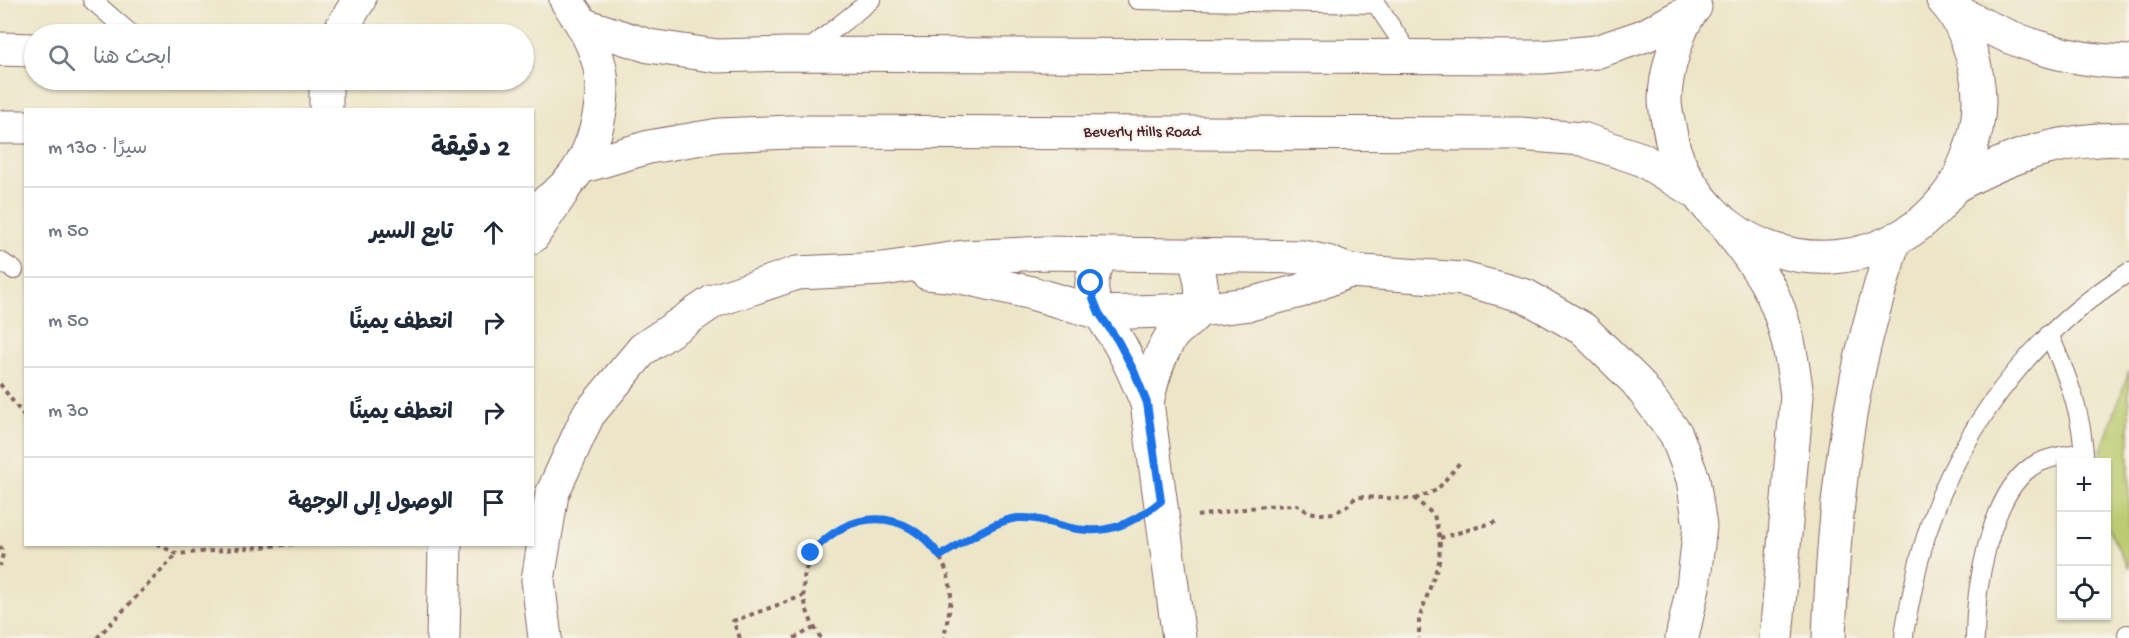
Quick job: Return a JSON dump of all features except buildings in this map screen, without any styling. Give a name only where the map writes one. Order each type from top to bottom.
[{"type":"street","points":[[339,24],[359,0]]},
{"type":"street","points":[[1947,4],[1988,29],[2025,44],[2065,55],[2129,62]]},
{"type":"street","points":[[1727,226],[1765,248],[1808,258],[1851,256],[1893,242],[1928,218],[1955,186],[1974,143],[1980,96],[1972,50],[1947,4]]},
{"type":"street","points":[[575,12],[649,46],[717,56],[803,54],[1543,57],[1596,51],[1646,35],[1697,5]]},
{"type":"street","points":[[1697,5],[1672,53],[1665,101],[1672,148],[1694,191],[1727,226],[1767,284],[1789,338],[1796,387],[1776,638]]},
{"type":"street","points":[[534,234],[574,175],[596,132],[602,96],[598,59],[575,12]]},
{"type":"street","points":[[0,49],[24,50]]},
{"type":"street","points":[[326,90],[326,108]]},
{"type":"street","points":[[0,127],[24,127]]},
{"type":"street","name":"Beverly Hills Road","points":[[574,175],[649,147],[719,135],[791,132],[1520,134],[1582,139],[1641,159],[1694,191]]},
{"type":"street","points":[[1955,186],[1991,166],[2030,152],[2070,142],[2129,139]]},
{"type":"street","points":[[534,211],[574,175]]},
{"type":"street","points":[[1829,638],[1832,556],[1845,450],[1865,345],[1893,242]]},
{"type":"street","points":[[545,638],[538,580],[552,494],[588,415],[643,349],[714,301],[797,273],[883,269],[964,257],[1044,253],[1304,256],[1349,271],[1463,279],[1526,296],[1583,329],[1637,382],[1676,434],[1693,479],[1700,526],[1693,586],[1682,638]]},
{"type":"street","points":[[1103,254],[1094,267],[1091,283],[1093,298],[1099,313],[1118,341],[1134,371],[1147,403],[1179,638]]},
{"type":"street","points":[[1147,403],[1155,368],[1172,336],[1198,310],[1201,296],[1200,282],[1193,255]]},
{"type":"street","points":[[883,269],[956,276],[1028,292],[1099,313],[1198,310],[1250,304],[1300,291],[1349,271]]},
{"type":"street","points":[[443,638],[444,546]]},
{"type":"lane","points":[[92,0],[120,24]]},
{"type":"lane","points":[[803,54],[871,0]]},
{"type":"lane","points":[[1137,0],[1376,4],[1411,56]]},
{"type":"lane","points":[[1904,638],[1918,564],[1938,500],[1968,440],[2004,384],[2049,334],[2100,291],[2129,272]]},
{"type":"lane","points":[[1976,638],[1979,581],[1989,536],[2008,494],[2023,474],[2040,462],[2084,457],[2077,409],[2068,379],[2049,334]]},
{"type":"path","points":[[0,384],[24,416]]},
{"type":"path","points":[[940,556],[992,527],[1016,518],[1040,519],[1064,527],[1090,531],[1116,528],[1162,511],[1297,505],[1308,512],[1328,513],[1346,507],[1356,497],[1415,499],[1437,490],[1461,461]]},
{"type":"path","points":[[1415,499],[1434,515],[1440,538],[1439,562],[1419,619],[1419,638]]},
{"type":"path","points":[[821,638],[814,628],[803,596],[804,571],[811,553],[824,539],[858,521],[877,518],[895,521],[912,529],[933,546],[940,556],[946,570],[951,596],[944,638]]},
{"type":"path","points":[[1440,538],[1499,521]]},
{"type":"path","points":[[0,546],[3,554],[0,566]]},
{"type":"path","points":[[161,546],[177,554],[271,546]]},
{"type":"path","points":[[97,638],[177,554]]},
{"type":"path","points":[[740,638],[733,621],[803,596]]},
{"type":"path","points":[[794,638],[814,628]]},
{"type":"green space","points":[[2129,371],[2129,569],[2111,534],[2111,458],[2102,458],[2101,451]]},
{"type":"route","points":[[811,553],[824,539],[841,529],[858,521],[877,518],[895,521],[912,529],[933,546],[940,556],[992,527],[1016,518],[1040,519],[1064,527],[1090,531],[1116,528],[1140,518],[1161,501],[1147,403],[1118,341],[1099,313],[1093,298],[1091,283]]}]
